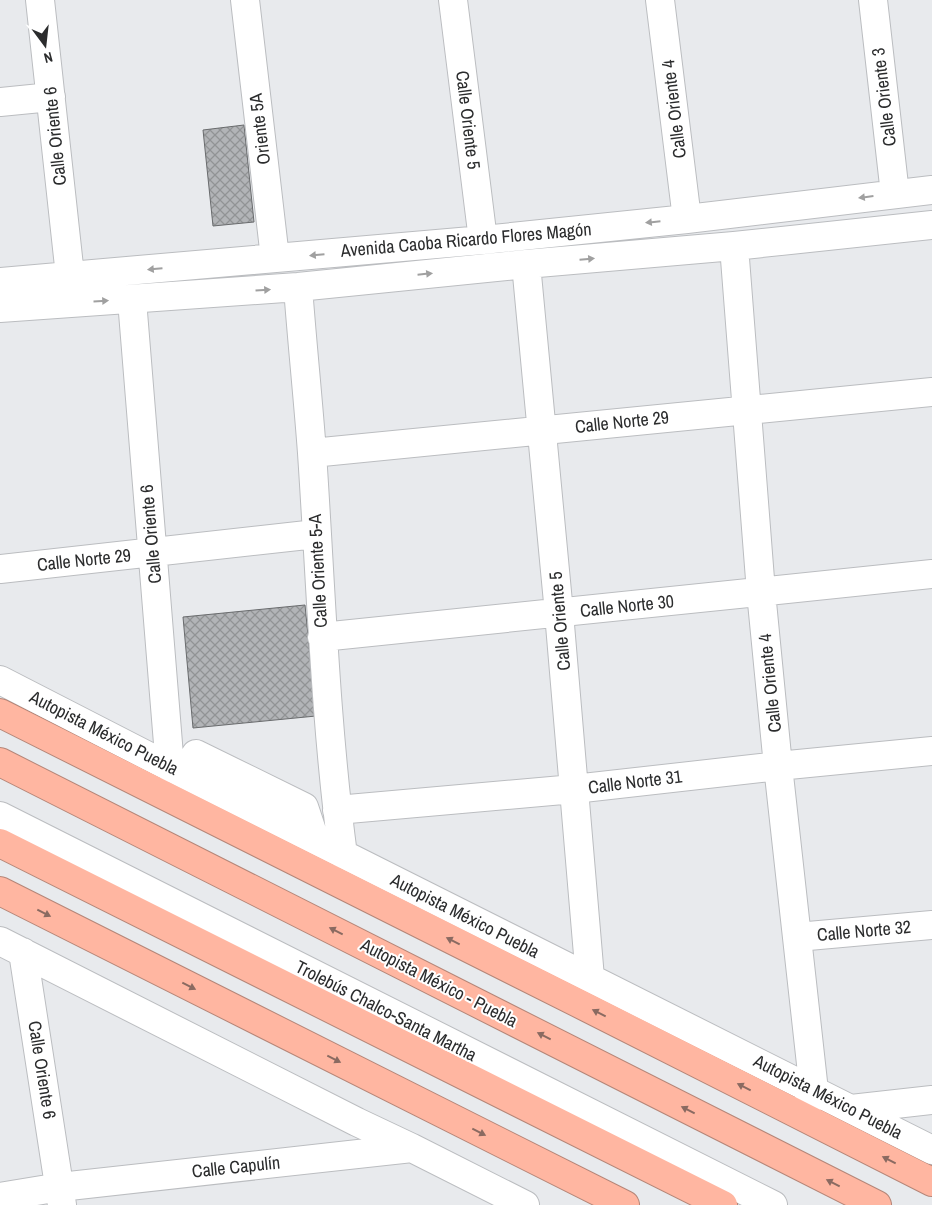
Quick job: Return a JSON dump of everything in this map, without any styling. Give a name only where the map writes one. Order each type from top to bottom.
[{"type":"highway","name":"Autopista México Puebla","points":[[0,713],[932,1182]]},
{"type":"highway","name":"Autopista México - Puebla","points":[[0,762],[877,1205]]},
{"type":"highway","points":[[0,843],[723,1205]]},
{"type":"highway","points":[[0,891],[625,1205]]},
{"type":"street","name":"Calle Oriente 6","points":[[40,0],[73,303]]},
{"type":"street","name":"Oriente 5A","points":[[246,0],[275,258]]},
{"type":"street","name":"Calle Oriente 5","points":[[453,0],[483,240]]},
{"type":"street","name":"Calle Oriente 4","points":[[660,0],[687,219]]},
{"type":"street","name":"Calle Oriente 3","points":[[873,0],[895,194]]},
{"type":"street","points":[[0,102],[51,97]]},
{"type":"street","name":"Avenida Caoba Ricardo Flores Magón","points":[[0,282],[483,240],[687,219],[932,190]]},
{"type":"street","name":"Avenida Caoba Ricardo Flores Magón","points":[[0,308],[298,287],[526,264],[734,246],[932,225]]},
{"type":"street","name":"Calle Oriente 4","points":[[734,246],[778,766],[814,1091]]},
{"type":"street","name":"Calle Oriente 5","points":[[526,264],[559,613],[590,978]]},
{"type":"street","name":"Calle Oriente 5-A","points":[[298,287],[312,453],[322,638],[337,810],[343,855]]},
{"type":"street","name":"Calle Oriente 6","points":[[132,300],[152,552],[177,771]]},
{"type":"street","name":"Calle Norte 29","points":[[312,453],[932,392]]},
{"type":"street","name":"Calle Norte 29","points":[[0,570],[316,534]]},
{"type":"street","name":"Calle Norte 30","points":[[322,638],[932,574]]},
{"type":"street","name":"Autopista México Puebla","points":[[0,680],[343,855],[932,1150]]},
{"type":"street","name":"Calle Norte 31","points":[[337,810],[574,789],[932,751]]},
{"type":"street","name":"Trolebús Chalco-Santa Martha","points":[[0,816],[773,1205]]},
{"type":"street","points":[[0,832],[744,1205]]},
{"type":"street","name":"Calle Norte 32","points":[[797,937],[932,925]]},
{"type":"street","name":"Calle Oriente 6","points":[[12,946],[61,1196]]},
{"type":"street","points":[[12,946],[357,1122],[525,1205]]},
{"type":"street","points":[[802,1115],[814,1091]]},
{"type":"street","points":[[851,1109],[932,1100]]},
{"type":"street","name":"Calle Capulín","points":[[0,1197],[61,1196],[412,1148]]},
{"type":"building","points":[[244,125],[254,222],[213,226],[203,130]]},
{"type":"building","points":[[305,605],[316,716],[193,728],[183,617]]}]
